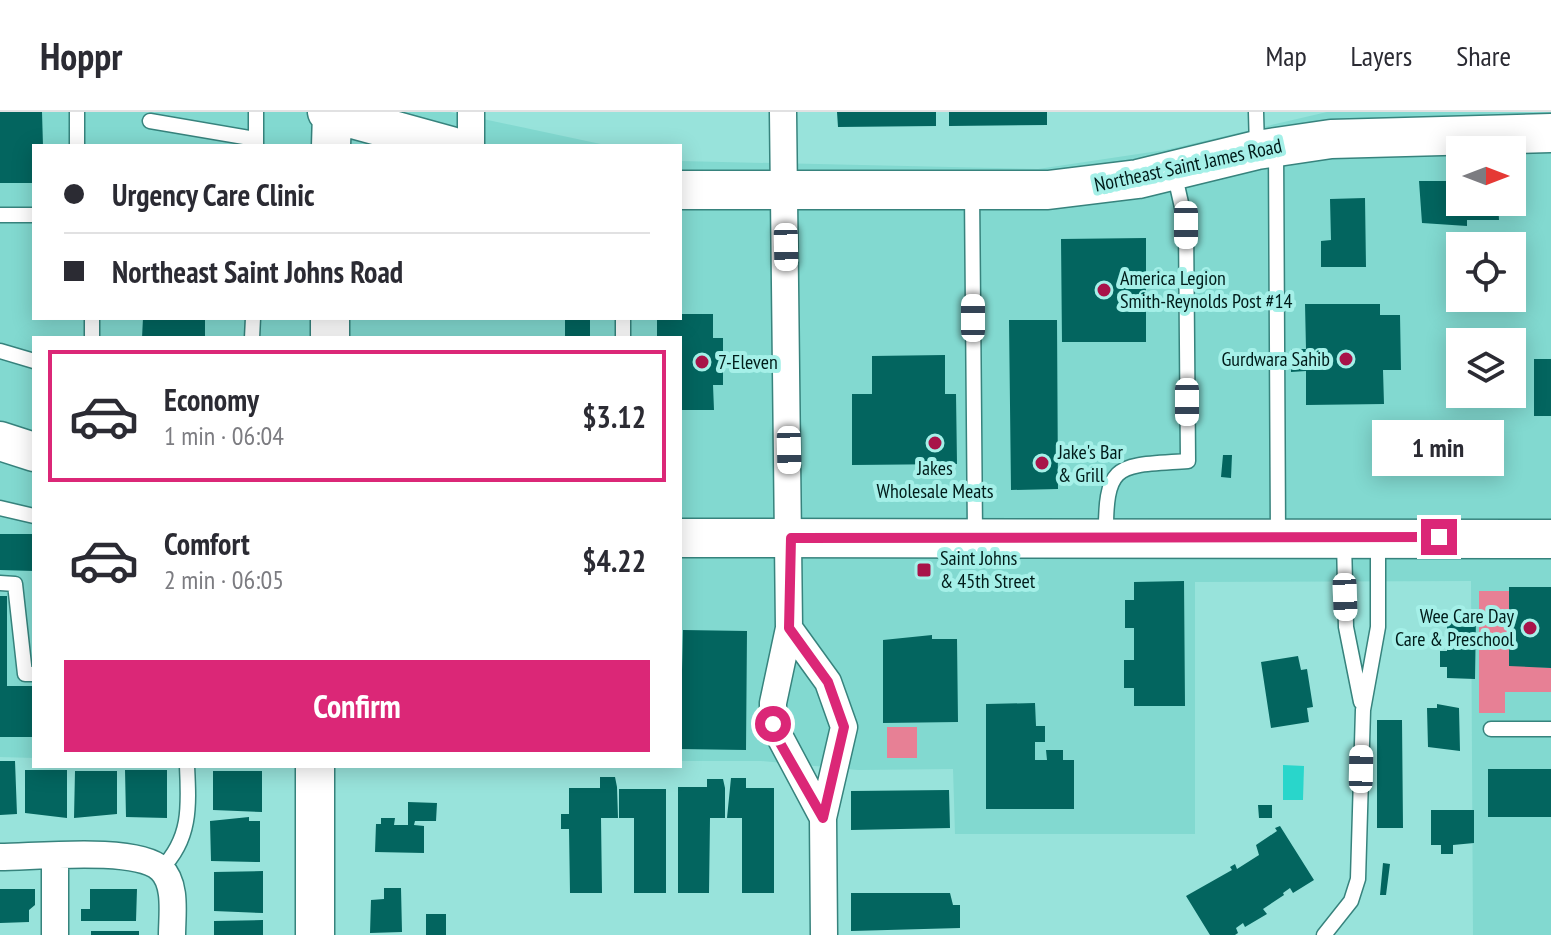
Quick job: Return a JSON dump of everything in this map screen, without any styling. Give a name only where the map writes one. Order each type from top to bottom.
[{"type":"main road","points":[[330,124],[440,144]]},
{"type":"main road","name":"Northeast Saint James Road","points":[[682,190],[972,192],[1081,187],[1174,171],[1266,148],[1370,136],[1551,133]]},
{"type":"main road","points":[[0,441],[32,451]]},
{"type":"main road","points":[[682,538],[1551,539]]},
{"type":"main road","points":[[315,768],[315,935]]},
{"type":"street","points":[[471,112],[471,144]]},
{"type":"street","points":[[783,112],[791,538],[789,628],[773,703],[773,724],[780,743],[823,818]]},
{"type":"street","points":[[789,628],[828,682],[844,727],[823,818],[824,935]]},
{"type":"street","points":[[0,857],[136,857],[161,869],[171,889],[172,935]]},
{"type":"street","points":[[55,857],[55,935]]},
{"type":"lane","points":[[77,112],[77,144]]},
{"type":"lane","points":[[150,121],[256,142],[256,112]]},
{"type":"lane","points":[[1256,112],[1266,148],[1278,537]]},
{"type":"lane","points":[[1106,537],[1107,491],[1120,471],[1130,465],[1188,461],[1186,225],[1174,171]]},
{"type":"lane","points":[[972,192],[975,537]]},
{"type":"lane","points":[[0,215],[32,215]]},
{"type":"lane","points":[[0,351],[32,360]]},
{"type":"lane","points":[[0,508],[32,516]]},
{"type":"lane","points":[[1361,537],[1346,627],[1363,710]]},
{"type":"lane","points":[[1324,935],[1351,901],[1358,879],[1363,710],[1378,627],[1361,537]]},
{"type":"lane","points":[[0,583],[15,584],[26,616],[25,674],[32,674]]},
{"type":"lane","points":[[1491,729],[1551,729]]},
{"type":"lane","points":[[161,869],[182,842],[185,832],[189,810],[187,768]]},
{"type":"shaded area","points":[[0,112],[450,112],[601,144],[32,144],[32,320],[682,320],[682,161],[1038,169],[1165,150],[1327,112],[1551,112],[1551,935],[1473,935],[1471,581],[1195,582],[1195,834],[955,834],[953,769],[858,770],[761,761],[682,761],[682,336],[32,336],[32,758],[0,757]]},
{"type":"shaded area","points":[[1479,591],[1509,591],[1509,665],[1551,668],[1551,692],[1505,692],[1505,713],[1479,713]]},
{"type":"shaded area","points":[[887,727],[917,727],[917,758],[887,758]]},
{"type":"shaded area","points":[[1283,765],[1304,766],[1303,800],[1283,800]]},
{"type":"building","points":[[0,112],[42,112],[43,144],[32,144],[32,183],[0,183]]},
{"type":"building","points":[[837,112],[936,112],[936,126],[838,127]]},
{"type":"building","points":[[949,112],[1047,112],[1047,125],[949,126]]},
{"type":"building","points":[[1419,181],[1446,181],[1446,216],[1499,216],[1499,220],[1467,220],[1467,226],[1422,223]]},
{"type":"building","points":[[1365,198],[1366,267],[1321,267],[1321,241],[1331,240],[1330,199]]},
{"type":"building","name":"America Legion Smith-Reynolds Post #14","points":[[1146,238],[1146,342],[1062,342],[1061,239]]},
{"type":"building","name":"Gurdwara Sahib","points":[[1305,304],[1380,304],[1380,315],[1400,315],[1401,370],[1383,370],[1384,404],[1306,405],[1306,371],[1291,372],[1291,349],[1306,349]]},
{"type":"building","name":"7-Eleven","points":[[682,314],[713,314],[713,338],[723,338],[723,385],[713,385],[714,410],[682,410],[682,336],[657,336],[657,320],[682,320]]},
{"type":"building","points":[[143,320],[205,320],[205,336],[142,336]]},
{"type":"building","points":[[565,320],[590,320],[590,336],[565,336]]},
{"type":"building","points":[[1009,320],[1057,320],[1058,489],[1011,490]]},
{"type":"building","points":[[945,355],[945,394],[956,394],[957,464],[852,465],[852,394],[872,394],[872,356]]},
{"type":"building","points":[[1534,359],[1551,359],[1551,416],[1534,416]]},
{"type":"building","points":[[1223,455],[1232,455],[1231,478],[1221,477]]},
{"type":"building","points":[[0,534],[32,534],[32,571],[0,570]]},
{"type":"building","points":[[1184,581],[1185,706],[1134,706],[1134,688],[1124,688],[1124,660],[1134,660],[1134,628],[1125,628],[1125,600],[1134,600],[1134,582]]},
{"type":"building","name":"Wee Care Day Care & Preschool","points":[[1509,587],[1551,587],[1551,668],[1509,666]]},
{"type":"building","points":[[0,596],[7,596],[7,686],[32,686],[32,737],[0,737]]},
{"type":"building","points":[[1447,616],[1476,616],[1475,679],[1447,678],[1447,667],[1440,667],[1440,651],[1447,651]]},
{"type":"building","points":[[683,630],[747,631],[746,750],[682,749]]},
{"type":"building","points":[[932,635],[932,639],[957,639],[958,722],[883,723],[883,640]]},
{"type":"building","points":[[1298,656],[1301,670],[1307,669],[1313,707],[1307,708],[1309,722],[1271,728],[1261,662]]},
{"type":"building","points":[[1035,703],[1036,726],[1045,726],[1045,742],[1035,742],[1035,760],[1047,760],[1046,750],[1063,750],[1063,760],[1074,760],[1074,809],[986,809],[986,704]]},
{"type":"building","points":[[1437,704],[1459,708],[1460,751],[1428,747],[1427,708],[1437,708]]},
{"type":"building","points":[[1377,720],[1402,720],[1403,828],[1377,828]]},
{"type":"building","points":[[0,761],[15,761],[17,814],[0,815]]},
{"type":"building","points":[[1488,769],[1551,769],[1551,817],[1488,817]]},
{"type":"building","points":[[25,770],[67,770],[67,818],[25,813]]},
{"type":"building","points":[[125,770],[167,770],[167,818],[126,817]]},
{"type":"building","points":[[75,771],[117,771],[117,814],[74,818]]},
{"type":"building","points":[[213,771],[262,771],[262,812],[213,810]]},
{"type":"building","points":[[600,777],[615,777],[618,818],[601,818],[602,893],[570,893],[569,829],[561,829],[561,814],[569,814],[569,788],[600,788]]},
{"type":"building","points":[[731,778],[746,778],[746,788],[774,788],[774,893],[742,893],[742,818],[727,818]]},
{"type":"building","points":[[707,779],[723,779],[725,788],[725,818],[710,818],[709,893],[678,893],[678,787],[707,787]]},
{"type":"building","points":[[619,789],[666,789],[666,893],[634,893],[634,818],[619,818]]},
{"type":"building","points":[[949,790],[950,828],[851,830],[851,791]]},
{"type":"building","points":[[408,802],[437,803],[436,821],[415,821],[414,825],[424,826],[424,853],[375,852],[376,824],[381,824],[381,818],[395,818],[394,825],[408,825]]},
{"type":"building","points":[[1258,805],[1272,805],[1272,818],[1259,818]]},
{"type":"building","points":[[1431,810],[1474,810],[1474,843],[1453,845],[1453,854],[1441,854],[1441,845],[1431,845]]},
{"type":"building","points":[[249,817],[249,821],[260,821],[260,862],[211,861],[210,821]]},
{"type":"building","points":[[1280,826],[1314,880],[1293,893],[1290,888],[1263,909],[1267,914],[1245,927],[1243,923],[1236,928],[1238,933],[1235,935],[1210,935],[1186,896],[1232,870],[1230,867],[1235,864],[1237,869],[1259,855],[1256,845]]},
{"type":"building","points":[[1383,863],[1390,864],[1386,895],[1380,895]]},
{"type":"building","points":[[263,871],[263,913],[214,911],[214,872]]},
{"type":"building","points":[[384,888],[401,888],[402,932],[370,933],[371,900],[384,899]]},
{"type":"building","points":[[0,889],[35,889],[35,905],[29,910],[29,922],[0,923]]},
{"type":"building","points":[[90,889],[137,889],[136,921],[81,921],[81,909],[90,909]]},
{"type":"building","points":[[851,893],[950,893],[953,905],[960,905],[960,928],[851,931]]},
{"type":"building","points":[[426,914],[446,914],[446,935],[426,935]]},
{"type":"building","points":[[263,920],[263,935],[214,935],[214,921]]},
{"type":"building","points":[[91,931],[139,931],[139,935],[91,935]]},
{"type":"place","name":"America Legion Smith-Reynolds Post #14","points":[[1104,290]]},
{"type":"place","name":"Gurdwara Sahib","points":[[1346,359]]},
{"type":"place","name":"7-Eleven","points":[[702,362]]},
{"type":"place","name":"Jakes Wholesale Meats","points":[[935,443]]},
{"type":"place","name":"Jake's Bar & Grill","points":[[1042,463]]},
{"type":"place","name":"Saint Johns & 45th Street","points":[[924,570]]},
{"type":"place","name":"Wee Care Day Care & Preschool","points":[[1530,628]]},
{"type":"route","points":[[773,724],[780,743],[823,818],[844,727],[828,682],[789,628],[791,538],[1439,537]]}]
